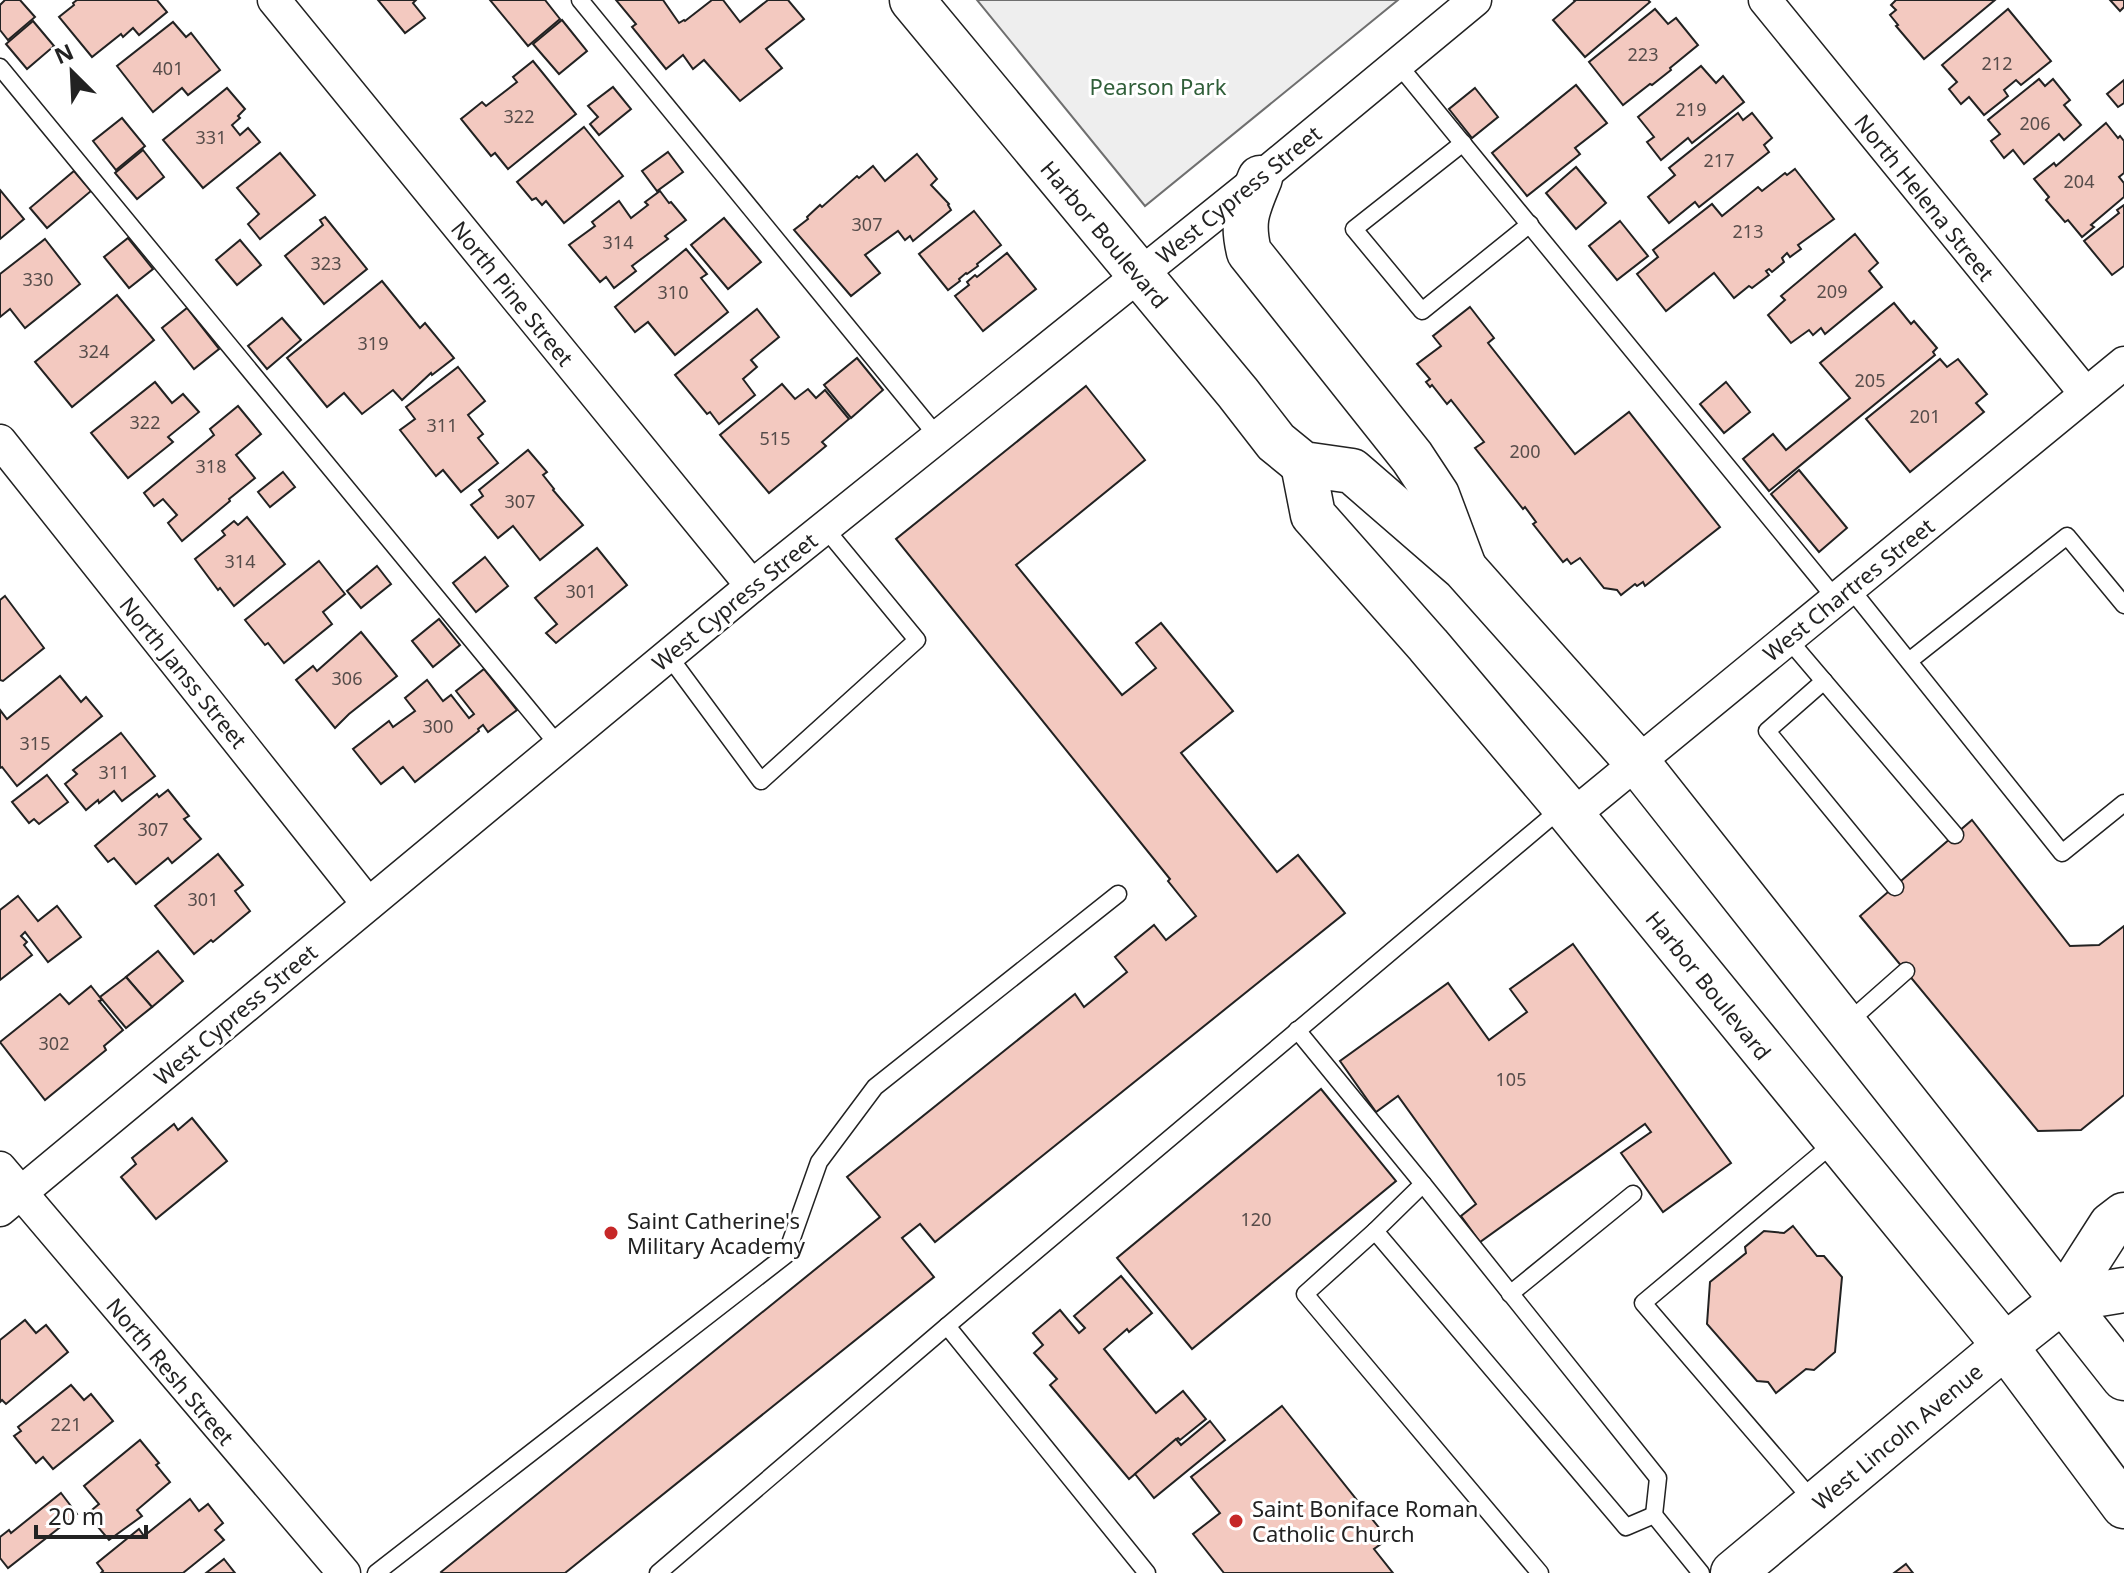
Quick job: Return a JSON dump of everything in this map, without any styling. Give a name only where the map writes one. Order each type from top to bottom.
[{"type":"main road","name":"Harbor Boulevard","points":[[912,0],[1276,442],[1303,464],[1313,515],[1568,811],[2005,1346],[2124,1506]]},
{"type":"main road","points":[[1260,178],[1244,219],[1249,252],[1412,457],[1437,495],[1465,569]]},
{"type":"main road","points":[[1303,464],[1352,471],[1465,569],[1637,762],[2124,1378]]},
{"type":"main road","name":"West Lincoln Avenue","points":[[1733,1573],[2063,1300],[2111,1225],[2124,1215]]},
{"type":"main road","name":"West Lincoln Avenue","points":[[2063,1300],[2124,1290]]},
{"type":"street","name":"North Pine Street","points":[[274,0],[752,586]]},
{"type":"street","name":"West Cypress Street","points":[[10,1202],[752,586],[1260,178],[1475,0]]},
{"type":"street","name":"North Helena Street","points":[[1765,0],[2086,394]]},
{"type":"street","name":"West Chartres Street","points":[[1568,811],[1637,762],[2124,363]]},
{"type":"street","name":"North Janss Street","points":[[0,441],[368,904]]},
{"type":"street","name":"North Resh Street","points":[[0,1168],[10,1202],[344,1573]]},
{"type":"lane","points":[[580,0],[938,437]]},
{"type":"lane","points":[[1397,63],[1843,593],[1909,661],[2062,853],[2124,803]]},
{"type":"lane","points":[[0,67],[559,746]]},
{"type":"lane","points":[[1463,143],[1354,229],[1422,311],[1530,224]]},
{"type":"lane","points":[[668,655],[761,781],[917,640],[824,527]]},
{"type":"lane","points":[[1909,661],[2067,536],[2124,605]]},
{"type":"lane","points":[[1788,639],[1955,835]]},
{"type":"lane","points":[[1824,681],[1767,731],[1895,887]]},
{"type":"lane","points":[[665,1571],[947,1326],[1297,1030],[1568,811]]},
{"type":"lane","points":[[376,1573],[786,1255],[819,1162],[875,1087],[1118,894]]},
{"type":"lane","points":[[1845,1025],[1906,971]]},
{"type":"lane","points":[[1297,1030],[1658,1478],[1654,1515],[1701,1573]]},
{"type":"lane","points":[[1815,1503],[1643,1303],[1837,1141]]},
{"type":"lane","points":[[1423,1184],[1305,1294],[1540,1573]]},
{"type":"lane","points":[[1510,1294],[1633,1194]]},
{"type":"lane","points":[[1375,1231],[1626,1527],[1654,1515]]},
{"type":"lane","points":[[947,1326],[1142,1567],[1123,1573]]},
{"type":"green space","name":"Pearson Park","points":[[977,0],[1398,0],[1145,206]]},
{"type":"building","points":[[5,0],[20,0],[35,17],[8,40],[0,30],[0,5]]},
{"type":"building","points":[[77,0],[157,0],[167,12],[139,35],[133,28],[92,57],[59,17]]},
{"type":"building","points":[[378,0],[416,0],[413,3],[425,18],[405,33]]},
{"type":"building","points":[[490,0],[545,0],[560,19],[528,46]]},
{"type":"building","points":[[616,0],[663,0],[679,23],[712,0],[723,0],[740,22],[768,0],[788,0],[804,19],[766,49],[782,68],[740,101],[704,60],[693,69],[683,55],[666,69],[632,27],[636,24]]},
{"type":"building","points":[[1574,0],[1650,2],[1585,57],[1553,20]]},
{"type":"building","points":[[1896,0],[1995,0],[1924,59],[1890,15],[1896,10],[1891,5]]},
{"type":"building","points":[[2110,0],[2124,0],[2124,7],[2120,11]]},
{"type":"building","points":[[1655,9],[1668,24],[1676,18],[1698,45],[1671,70],[1623,105],[1589,62]]},
{"type":"building","points":[[2008,9],[2051,61],[2021,85],[2016,80],[2004,90],[2008,96],[1984,115],[1969,97],[1961,104],[1949,89],[1957,82],[1942,65]]},
{"type":"building","points":[[562,20],[587,51],[559,74],[533,44]]},
{"type":"building","points":[[33,21],[54,46],[27,69],[6,44]]},
{"type":"building","points":[[173,22],[186,37],[191,33],[220,70],[188,95],[182,88],[153,112],[117,66]]},
{"type":"building","points":[[533,61],[576,114],[508,169],[495,153],[491,156],[461,119],[482,102],[486,106],[517,82],[513,77]]},
{"type":"building","points":[[1701,66],[1716,83],[1723,76],[1744,102],[1692,143],[1688,138],[1661,160],[1647,142],[1654,137],[1638,117]]},
{"type":"building","points":[[2039,79],[2045,86],[2053,79],[2070,100],[2064,105],[2081,125],[2064,140],[2059,134],[2024,164],[2013,150],[2004,158],[1991,141],[2000,134],[1988,120]]},
{"type":"building","points":[[2124,80],[2124,103],[2118,107],[2107,94]]},
{"type":"building","points":[[1576,85],[1607,123],[1575,148],[1580,154],[1527,196],[1492,153]]},
{"type":"building","points":[[613,87],[631,109],[599,135],[590,124],[598,117],[588,106]]},
{"type":"building","points":[[227,88],[245,109],[232,125],[240,135],[248,128],[260,142],[203,188],[163,140]]},
{"type":"building","points":[[1475,88],[1498,117],[1472,138],[1449,109]]},
{"type":"building","points":[[1738,113],[1743,120],[1752,113],[1772,138],[1764,145],[1769,152],[1699,207],[1695,202],[1669,223],[1648,197],[1675,175],[1669,168]]},
{"type":"building","points":[[122,118],[145,146],[116,170],[93,141]]},
{"type":"building","points":[[2106,123],[2124,141],[2124,173],[2119,177],[2124,183],[2124,197],[2091,225],[2094,227],[2082,237],[2046,200],[2049,197],[2034,179],[2054,163],[2056,166]]},
{"type":"building","points":[[584,127],[623,176],[564,223],[546,201],[542,205],[536,198],[532,200],[517,182]]},
{"type":"building","points":[[143,150],[164,177],[137,199],[115,173]]},
{"type":"building","points":[[668,152],[683,172],[657,191],[642,171]]},
{"type":"building","points":[[280,153],[315,195],[260,239],[248,224],[259,214],[237,188]]},
{"type":"building","points":[[917,154],[937,179],[931,185],[951,210],[913,241],[910,236],[905,240],[898,231],[865,255],[880,273],[851,296],[794,230],[820,205],[822,207],[873,166],[885,181]]},
{"type":"building","points":[[1576,167],[1606,203],[1576,229],[1546,193]]},
{"type":"building","points":[[1795,169],[1834,219],[1798,245],[1801,249],[1790,257],[1787,253],[1782,258],[1784,262],[1772,272],[1769,269],[1766,271],[1769,275],[1734,298],[1714,273],[1666,311],[1637,274],[1658,257],[1653,250],[1712,204],[1722,216],[1758,187],[1762,191]]},
{"type":"building","points":[[74,171],[91,191],[47,228],[30,208]]},
{"type":"building","points":[[0,190],[24,219],[0,239]]},
{"type":"building","points":[[660,191],[686,220],[665,236],[668,239],[632,266],[636,271],[614,288],[606,277],[600,282],[569,245],[595,226],[592,222],[619,201],[631,218]]},
{"type":"building","points":[[2124,205],[2124,266],[2112,275],[2084,241],[2119,213],[2117,210]]},
{"type":"building","points":[[974,211],[1001,245],[948,290],[919,254]]},
{"type":"building","points":[[325,217],[367,269],[324,304],[285,256],[323,225],[320,220]]},
{"type":"building","points":[[724,218],[761,262],[728,289],[691,245]]},
{"type":"building","points":[[1620,221],[1648,256],[1617,280],[1589,246]]},
{"type":"building","points":[[1855,234],[1878,263],[1869,271],[1882,287],[1825,334],[1821,328],[1813,335],[1809,330],[1791,343],[1768,315],[1785,300],[1781,296]]},
{"type":"building","points":[[128,238],[153,269],[129,288],[104,257]]},
{"type":"building","points":[[45,239],[80,284],[25,328],[10,309],[0,317],[0,274]]},
{"type":"building","points":[[240,240],[261,265],[237,285],[216,260]]},
{"type":"building","points":[[686,249],[707,274],[701,278],[728,312],[675,355],[648,322],[635,332],[615,307]]},
{"type":"building","points":[[1007,253],[1036,289],[983,331],[955,296],[969,285],[967,282],[975,275],[977,277]]},
{"type":"building","points":[[382,281],[420,328],[425,323],[454,358],[431,373],[402,400],[393,390],[362,414],[344,393],[327,407],[287,358]]},
{"type":"building","points":[[117,295],[154,340],[72,407],[35,362]]},
{"type":"building","points":[[1894,303],[1937,348],[1933,352],[1935,355],[1769,491],[1743,459],[1773,434],[1786,450],[1850,398],[1820,363]]},
{"type":"building","points":[[1470,307],[1494,338],[1488,343],[1575,454],[1629,412],[1720,527],[1645,586],[1643,582],[1637,586],[1635,584],[1621,595],[1617,590],[1604,588],[1580,558],[1571,564],[1567,559],[1563,562],[1533,524],[1536,522],[1525,507],[1523,509],[1475,448],[1484,442],[1451,400],[1447,404],[1432,385],[1430,387],[1426,382],[1430,379],[1417,364],[1441,346],[1433,336]]},
{"type":"building","points":[[187,308],[219,349],[194,369],[162,328]]},
{"type":"building","points":[[757,309],[779,337],[751,360],[757,367],[743,379],[755,395],[719,424],[675,375]]},
{"type":"building","points":[[282,318],[301,340],[267,369],[248,346]]},
{"type":"building","points":[[857,358],[883,390],[851,418],[824,385]]},
{"type":"building","points":[[1940,359],[1947,367],[1958,359],[1987,394],[1976,403],[1984,412],[1910,472],[1866,419]]},
{"type":"building","points":[[458,367],[485,401],[468,415],[483,434],[478,438],[498,463],[461,492],[443,470],[436,476],[400,430],[415,419],[406,407]]},
{"type":"building","points":[[155,382],[172,403],[183,394],[199,412],[168,437],[173,442],[128,478],[91,433]]},
{"type":"building","points":[[1726,382],[1750,412],[1724,433],[1700,404]]},
{"type":"building","points":[[782,384],[795,399],[808,389],[816,398],[825,390],[849,419],[822,442],[826,446],[769,493],[720,435]]},
{"type":"building","points":[[1086,386],[1145,460],[1016,565],[1122,695],[1156,668],[1136,643],[1161,623],[1233,711],[1181,753],[1277,872],[1298,855],[1345,913],[935,1242],[920,1224],[902,1238],[934,1277],[565,1573],[442,1573],[880,1217],[847,1177],[1075,994],[1084,1007],[1127,972],[1115,957],[1154,925],[1166,940],[1196,916],[1168,881],[1170,879],[896,539]]},
{"type":"building","points":[[238,406],[261,434],[236,455],[255,478],[182,541],[168,523],[177,515],[163,499],[154,506],[144,493],[214,435],[210,429]]},
{"type":"building","points":[[528,450],[547,472],[543,475],[553,490],[583,525],[540,560],[513,526],[498,538],[471,505],[483,496],[479,490]]},
{"type":"building","points":[[1799,470],[1847,528],[1819,552],[1771,494]]},
{"type":"building","points":[[283,472],[295,487],[270,507],[258,492]]},
{"type":"building","points":[[247,517],[285,564],[234,606],[195,559],[225,535],[222,531],[234,521],[238,525]]},
{"type":"building","points":[[597,548],[627,585],[556,643],[546,633],[557,624],[535,598]]},
{"type":"building","points":[[485,557],[508,586],[476,612],[453,583]]},
{"type":"building","points":[[319,561],[345,594],[323,612],[332,624],[284,663],[245,620]]},
{"type":"building","points":[[377,566],[391,584],[361,608],[347,591]]},
{"type":"building","points":[[5,596],[44,648],[3,681],[0,680],[0,600]]},
{"type":"building","points":[[439,619],[460,645],[433,667],[412,641]]},
{"type":"building","points":[[361,632],[397,676],[335,728],[296,680],[313,666],[317,671]]},
{"type":"building","points":[[484,669],[517,710],[488,732],[483,725],[415,782],[403,767],[381,784],[353,749],[389,721],[393,727],[415,711],[405,698],[427,680],[443,701],[451,695],[469,718],[474,714],[456,691]]},
{"type":"building","points":[[60,676],[81,702],[86,697],[102,716],[17,786],[0,768],[0,710],[7,719]]},
{"type":"building","points":[[121,733],[155,776],[122,801],[114,791],[86,810],[65,784],[77,774],[73,770]]},
{"type":"building","points":[[47,775],[68,802],[39,824],[34,819],[29,823],[12,802]]},
{"type":"building","points":[[168,790],[189,816],[184,819],[201,839],[172,863],[168,858],[136,884],[114,858],[108,862],[95,846],[157,794],[159,797]]},
{"type":"building","points":[[1972,820],[2070,946],[2099,945],[2124,926],[2124,1095],[2081,1130],[2038,1131],[1860,916]]},
{"type":"building","points":[[218,854],[243,885],[235,891],[250,911],[194,954],[155,906]]},
{"type":"building","points":[[18,896],[38,921],[57,906],[81,937],[48,962],[25,932],[21,936],[32,955],[0,980],[0,910]]},
{"type":"building","points":[[1573,944],[1731,1163],[1663,1212],[1621,1153],[1651,1132],[1645,1124],[1480,1242],[1461,1216],[1476,1204],[1398,1096],[1376,1112],[1340,1061],[1448,983],[1489,1040],[1527,1012],[1510,989]]},
{"type":"building","points":[[158,951],[183,981],[152,1007],[126,977]]},
{"type":"building","points":[[126,977],[152,1007],[126,1028],[100,997]]},
{"type":"building","points":[[91,986],[123,1030],[104,1046],[106,1050],[45,1100],[0,1042],[60,994],[69,1004]]},
{"type":"building","points":[[1321,1089],[1396,1181],[1192,1349],[1117,1258]]},
{"type":"building","points":[[192,1118],[227,1161],[156,1219],[121,1177],[136,1164],[132,1158],[174,1124],[178,1130]]},
{"type":"building","points":[[1793,1226],[1817,1256],[1824,1256],[1842,1277],[1835,1352],[1814,1370],[1806,1369],[1776,1393],[1768,1382],[1757,1381],[1707,1324],[1710,1282],[1746,1253],[1745,1247],[1764,1231],[1784,1233]]},
{"type":"building","points":[[1121,1276],[1152,1313],[1104,1349],[1156,1413],[1183,1391],[1206,1419],[1129,1479],[1050,1385],[1057,1379],[1034,1353],[1043,1345],[1033,1333],[1060,1310],[1079,1333],[1085,1328],[1074,1316]]},
{"type":"building","points":[[25,1320],[36,1333],[46,1325],[68,1352],[6,1404],[2,1400],[0,1402],[0,1340]]},
{"type":"building","points":[[71,1385],[84,1400],[91,1394],[113,1421],[53,1469],[43,1457],[36,1463],[14,1436],[21,1431],[18,1427]]},
{"type":"building","points":[[1282,1406],[1388,1539],[1374,1549],[1393,1573],[1224,1573],[1193,1534],[1220,1513],[1191,1477]]},
{"type":"building","points":[[1210,1421],[1225,1440],[1154,1498],[1135,1474],[1176,1439],[1181,1445]]},
{"type":"building","points":[[140,1440],[170,1482],[137,1510],[142,1516],[109,1540],[87,1514],[99,1504],[84,1486]]},
{"type":"building","points":[[61,1493],[77,1514],[8,1568],[0,1558],[0,1537],[9,1530],[11,1533]]},
{"type":"building","points":[[190,1499],[199,1511],[208,1504],[223,1523],[215,1530],[224,1540],[183,1573],[101,1573],[103,1571],[97,1563],[139,1529],[144,1536]]},
{"type":"building","points":[[224,1559],[235,1573],[206,1573]]},
{"type":"building","points":[[1906,1564],[1913,1573],[1894,1573]]},
{"type":"place","name":"Saint Catherine's Military Academy","points":[[611,1233]]},
{"type":"place","name":"Saint Boniface Roman Catholic Church","points":[[1236,1521]]}]
